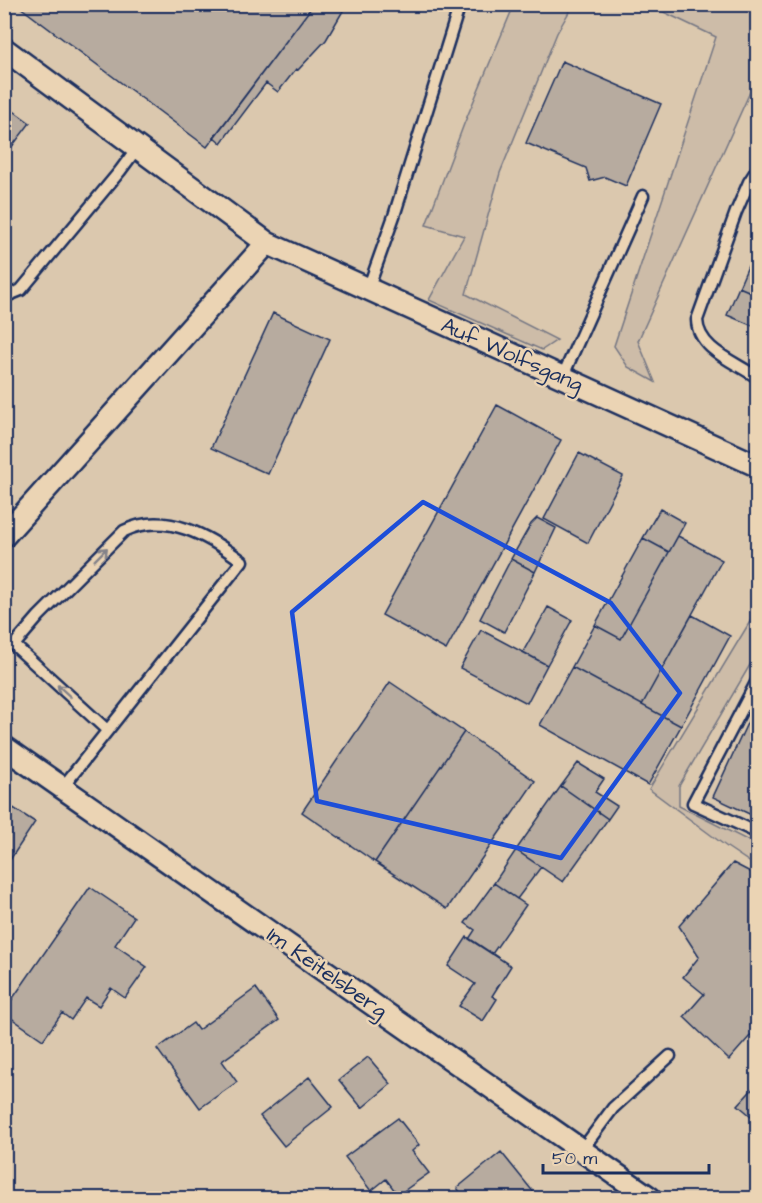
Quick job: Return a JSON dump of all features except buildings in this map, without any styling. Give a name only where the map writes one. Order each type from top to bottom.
[{"type":"street","name":"Auf Wolfsgang","points":[[4,49],[267,243],[758,466]]},
{"type":"street","points":[[4,536],[267,243]]},
{"type":"street","name":"Im Keitelsberg","points":[[4,747],[650,1198]]},
{"type":"lane","points":[[368,289],[394,216],[459,4]]},
{"type":"lane","points":[[4,297],[21,291],[137,148]]},
{"type":"lane","points":[[758,168],[736,212],[699,310],[697,324],[702,339],[708,345],[758,378]]},
{"type":"lane","points":[[562,378],[643,196]]},
{"type":"lane","points":[[62,788],[242,561],[218,543],[185,529],[165,524],[136,526],[124,531],[39,616],[14,645],[107,730]]},
{"type":"lane","points":[[758,679],[693,803],[758,833]]},
{"type":"lane","points":[[581,1151],[613,1108],[670,1056]]},
{"type":"highlighted area","points":[[423,502],[611,603],[680,693],[561,858],[317,801],[292,612]]},
{"type":"shaded area","points":[[5,5],[688,5],[757,48],[757,1198],[5,1198]]},
{"type":"shaded area","points":[[514,5],[573,5],[557,33],[500,173],[466,294],[557,340],[542,350],[429,300],[464,236],[426,225],[464,124]]},
{"type":"shaded area","points":[[649,5],[737,5],[758,17],[757,95],[750,92],[638,341],[655,382],[628,367],[614,346],[716,37]]},
{"type":"shaded area","points":[[757,610],[757,653],[679,786],[679,806],[757,845],[757,867],[649,789]]}]
